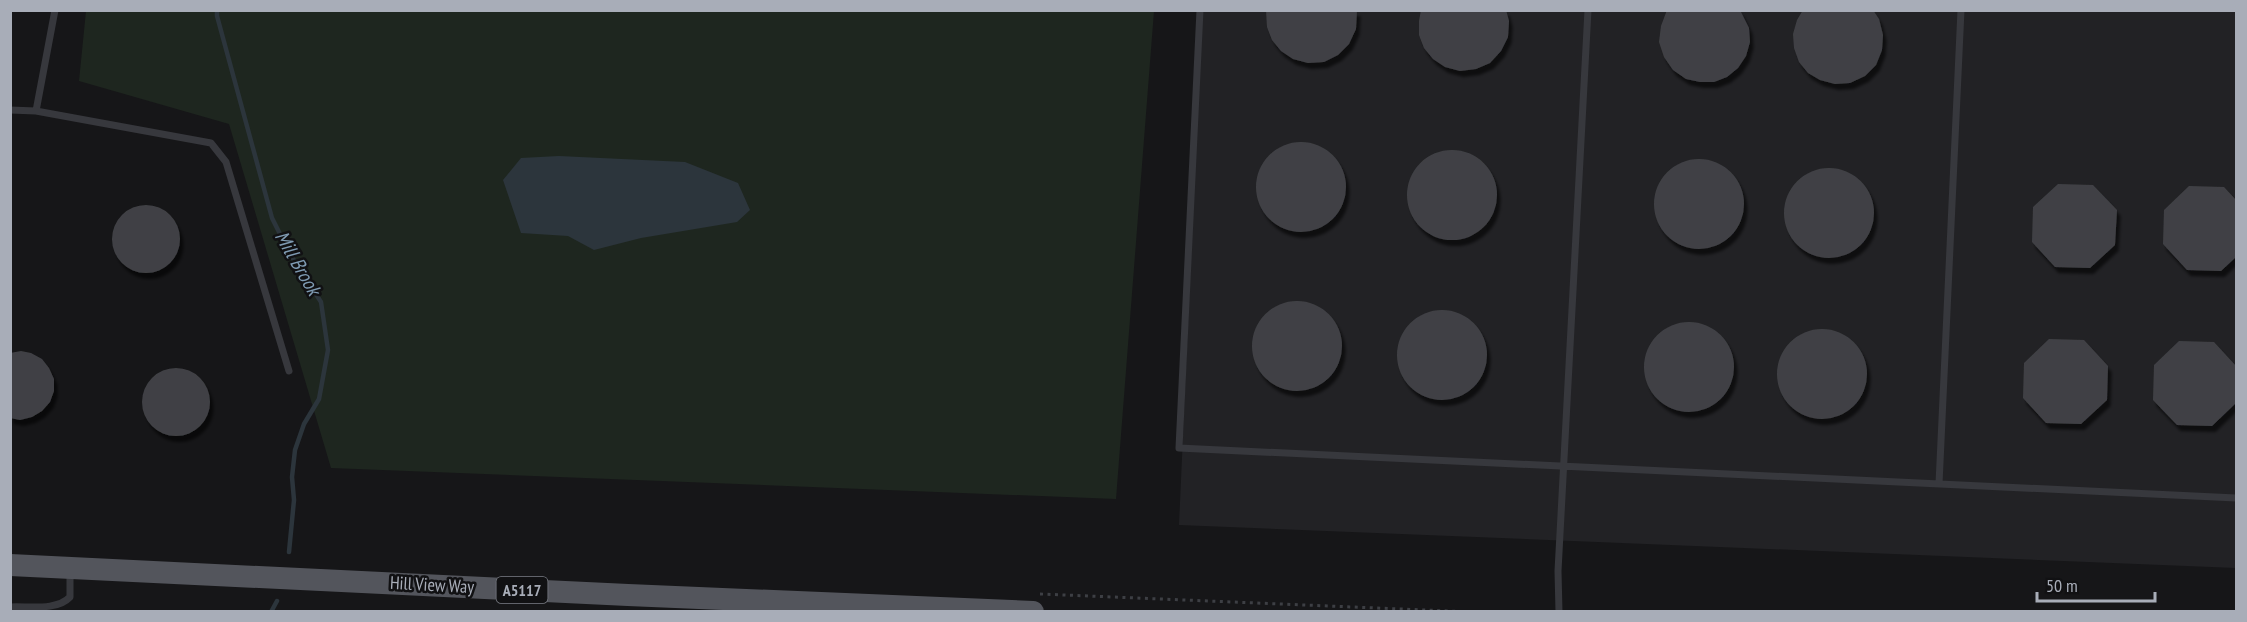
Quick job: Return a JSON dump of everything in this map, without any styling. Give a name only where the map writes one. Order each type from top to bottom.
[{"type":"main road","name":"Hill View Way","points":[[10,565],[1033,612]]},
{"type":"lane","points":[[36,111],[55,10]]},
{"type":"lane","points":[[1200,10],[1179,448],[2236,498]]},
{"type":"lane","points":[[1559,612],[1558,572],[1588,10]]},
{"type":"lane","points":[[1939,484],[1961,10]]},
{"type":"lane","points":[[10,110],[36,111],[211,143],[226,162],[288,371]]},
{"type":"lane","points":[[10,607],[56,606],[64,603],[70,597],[70,568]]},
{"type":"shaded area","points":[[86,11],[1154,11],[1116,499],[331,468],[229,124],[79,81]]},
{"type":"shaded area","points":[[1202,11],[2236,11],[2236,568],[1179,525]]},
{"type":"shaded area","points":[[559,156],[685,162],[738,183],[750,210],[737,222],[641,238],[594,250],[568,236],[521,233],[503,180],[521,158]]},
{"type":"building","points":[[1266,10],[1357,10],[1356,29],[1349,44],[1338,55],[1324,62],[1308,63],[1293,59],[1281,51],[1272,40],[1267,27]]},
{"type":"building","points":[[1421,10],[1506,10],[1509,21],[1508,37],[1501,51],[1490,63],[1476,69],[1460,71],[1445,67],[1433,59],[1424,48],[1419,35]]},
{"type":"building","points":[[1667,10],[1740,10],[1749,28],[1750,42],[1746,56],[1738,68],[1727,77],[1714,82],[1686,79],[1673,70],[1664,57],[1659,42],[1661,26]]},
{"type":"building","points":[[1803,10],[1873,10],[1879,19],[1883,35],[1882,50],[1876,65],[1865,76],[1850,83],[1835,84],[1820,80],[1808,73],[1799,62],[1794,48],[1793,34]]},
{"type":"building","points":[[1301,142],[1318,145],[1333,155],[1343,170],[1346,187],[1343,204],[1333,219],[1318,229],[1301,232],[1284,229],[1269,219],[1259,204],[1256,187],[1259,170],[1269,155],[1284,145]]},
{"type":"building","points":[[1452,150],[1469,153],[1484,163],[1494,178],[1497,195],[1494,212],[1484,227],[1469,237],[1452,240],[1435,237],[1420,227],[1410,212],[1407,195],[1410,178],[1420,163],[1435,153]]},
{"type":"building","points":[[1699,159],[1716,162],[1731,172],[1741,187],[1744,204],[1741,221],[1731,236],[1716,246],[1699,249],[1682,246],[1667,236],[1657,221],[1654,204],[1657,187],[1667,172],[1682,162]]},
{"type":"building","points":[[1829,168],[1846,171],[1861,181],[1871,196],[1874,213],[1871,230],[1861,245],[1846,255],[1829,258],[1812,255],[1797,245],[1787,230],[1784,213],[1787,196],[1797,181],[1812,171]]},
{"type":"building","points":[[2058,184],[2093,185],[2117,210],[2115,245],[2090,268],[2055,267],[2032,242],[2033,207]]},
{"type":"building","points":[[2189,186],[2224,187],[2236,200],[2236,257],[2221,271],[2187,270],[2163,244],[2164,210]]},
{"type":"building","points":[[146,205],[159,208],[170,215],[177,226],[180,239],[177,252],[170,263],[159,270],[146,273],[133,270],[122,263],[115,252],[112,239],[115,226],[122,215],[133,208]]},
{"type":"building","points":[[1297,301],[1314,305],[1329,314],[1338,329],[1342,346],[1338,363],[1329,378],[1314,387],[1297,391],[1280,387],[1265,378],[1256,363],[1252,346],[1256,329],[1265,314],[1280,305]]},
{"type":"building","points":[[1442,310],[1459,313],[1474,323],[1484,338],[1487,355],[1484,372],[1474,387],[1459,397],[1442,400],[1425,397],[1410,387],[1400,372],[1397,355],[1400,338],[1410,323],[1425,313]]},
{"type":"building","points":[[1689,322],[1706,325],[1721,335],[1731,350],[1734,367],[1731,384],[1721,399],[1706,409],[1689,412],[1672,409],[1657,399],[1647,384],[1644,367],[1647,350],[1657,335],[1672,325]]},
{"type":"building","points":[[1822,329],[1839,332],[1854,342],[1864,357],[1867,374],[1864,391],[1854,406],[1839,416],[1822,419],[1805,416],[1790,406],[1780,391],[1777,374],[1780,357],[1790,342],[1805,332]]},
{"type":"building","points":[[2049,339],[2084,340],[2108,366],[2107,400],[2081,424],[2046,423],[2023,398],[2024,363]]},
{"type":"building","points":[[2179,341],[2214,342],[2236,366],[2236,403],[2212,426],[2177,425],[2153,400],[2154,365]]},
{"type":"building","points":[[21,351],[42,359],[54,379],[54,391],[50,402],[42,411],[20,420],[10,418],[10,353]]},
{"type":"building","points":[[176,368],[189,371],[200,378],[207,389],[210,402],[207,415],[200,426],[189,433],[176,436],[163,433],[152,426],[145,415],[142,402],[145,389],[152,378],[163,371]]},
{"type":"waterway","name":"Mill Brook","points":[[217,10],[272,218],[290,254],[321,302],[328,350],[319,399],[304,424],[295,450],[292,477],[294,500],[289,552]]},
{"type":"waterway","name":"Mill Brook","points":[[271,612],[277,601]]}]
